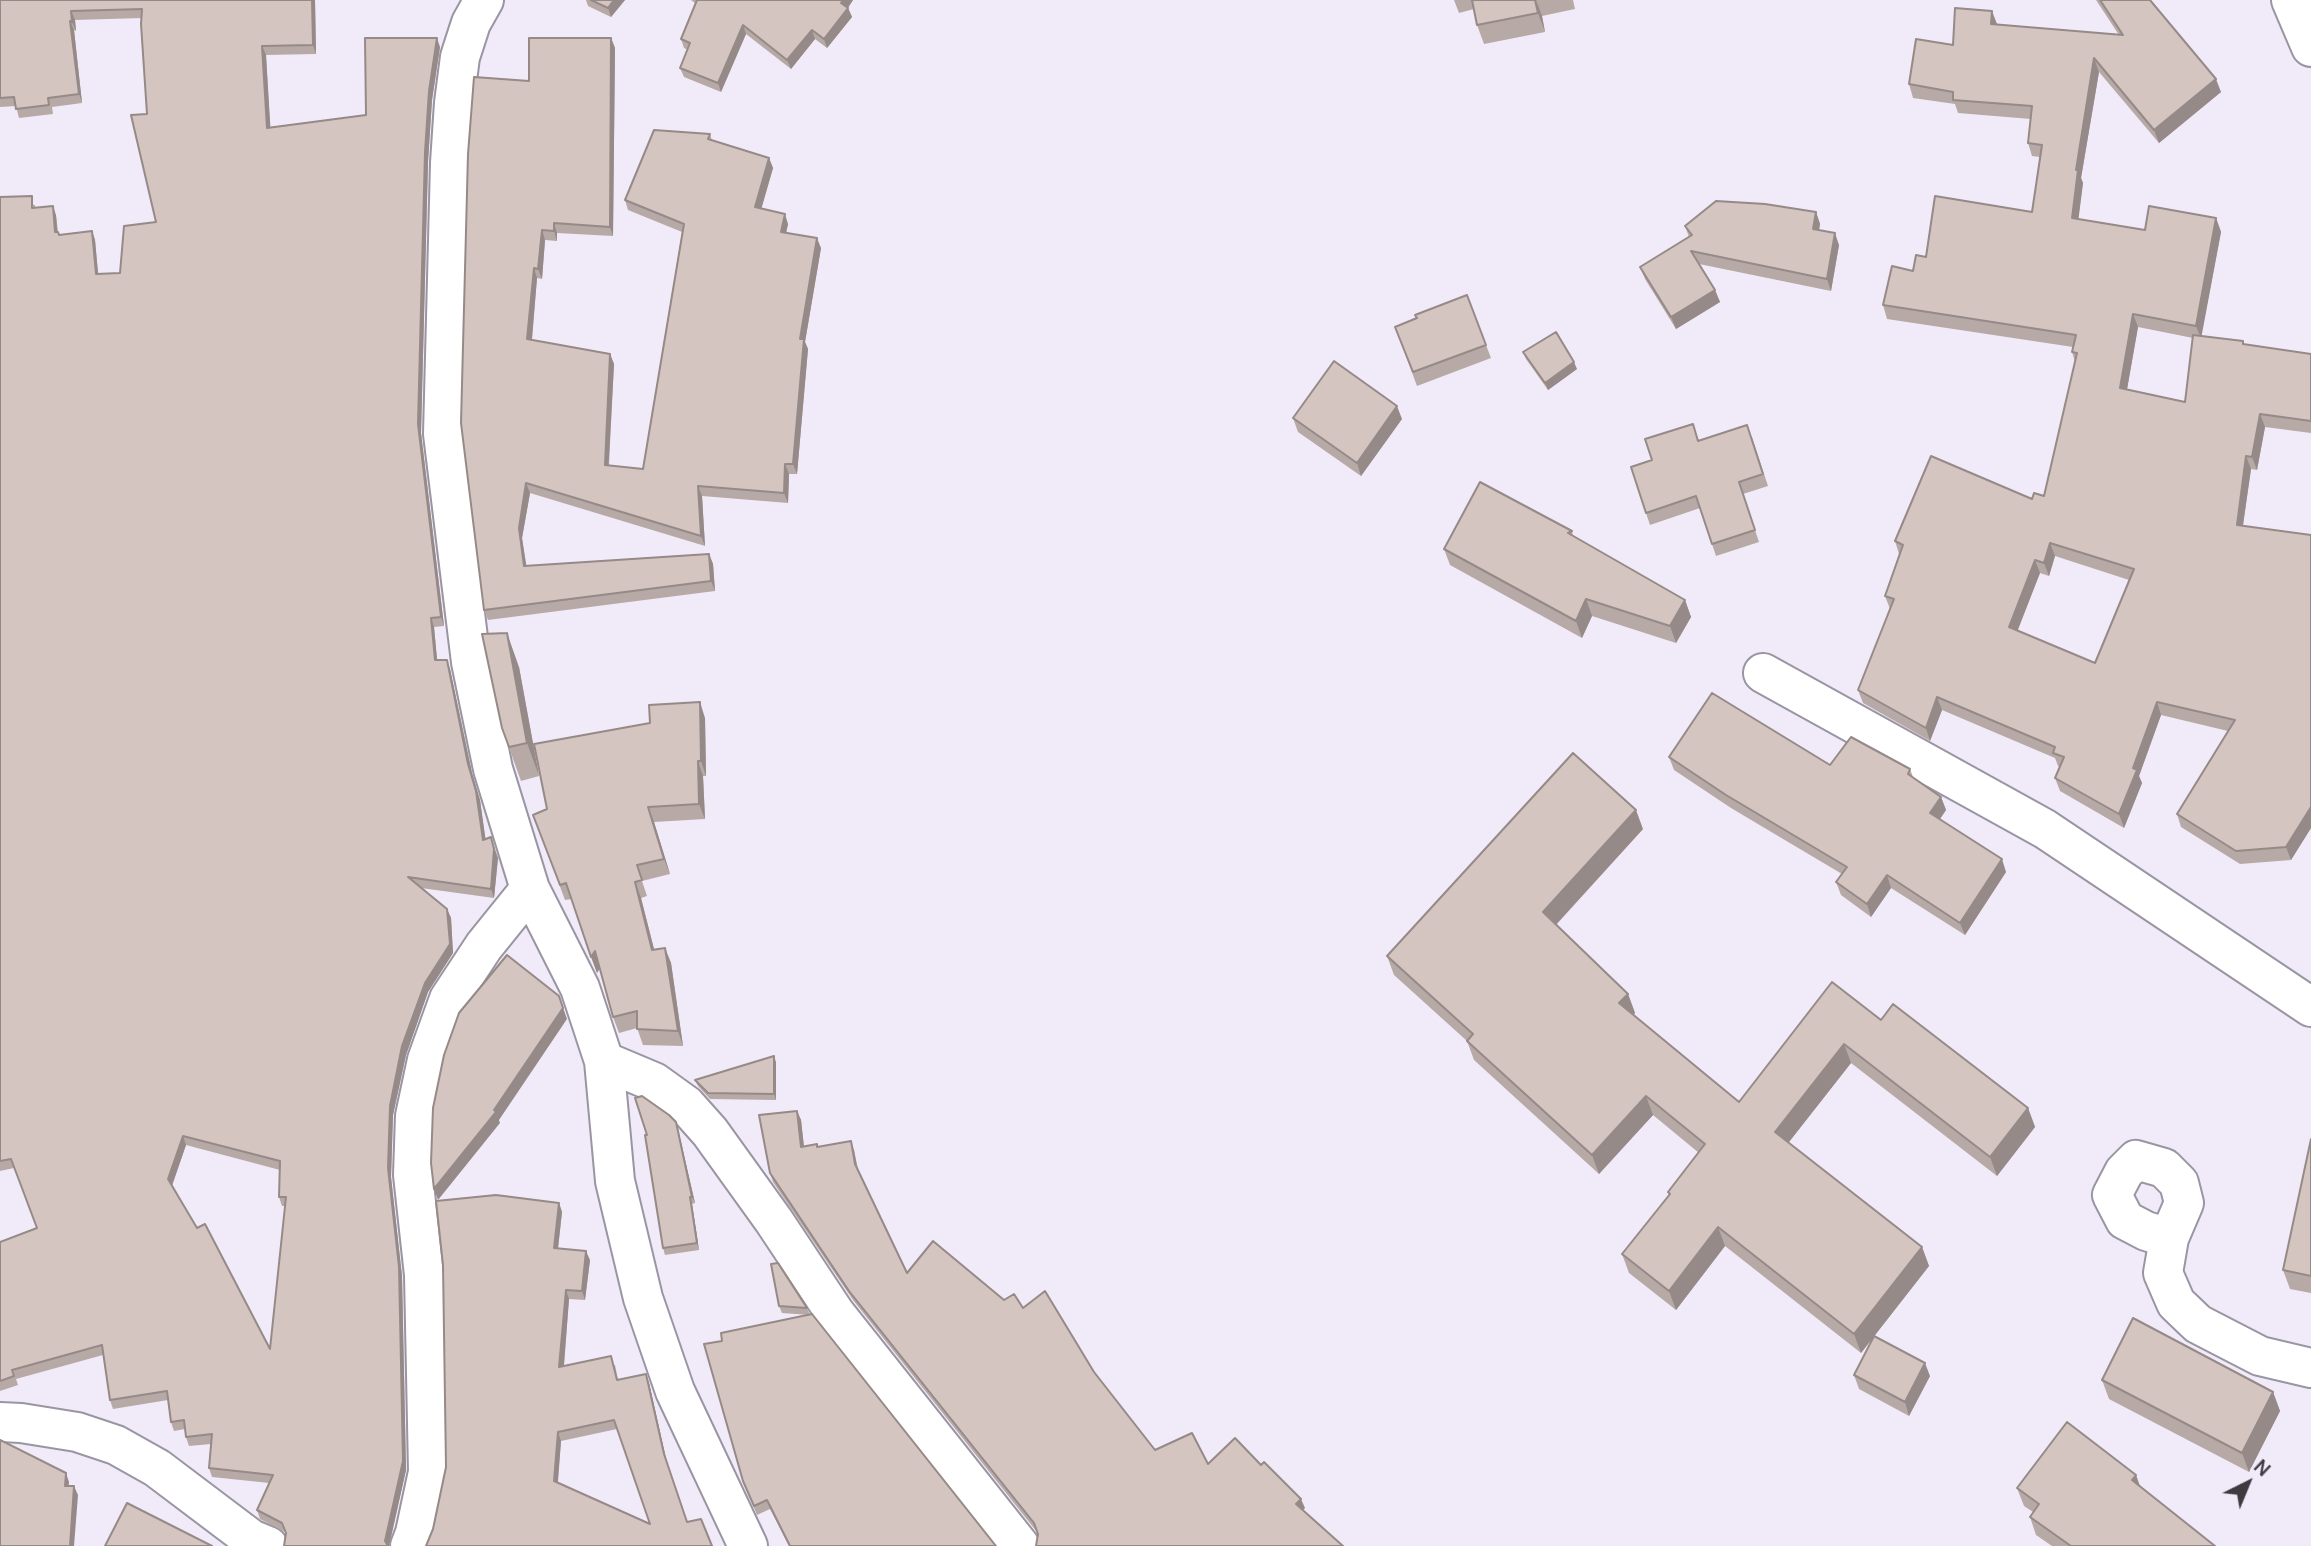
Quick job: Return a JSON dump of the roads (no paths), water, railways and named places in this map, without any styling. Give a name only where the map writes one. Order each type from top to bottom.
[{"type":"street","points":[[484,0],[471,23],[460,57],[454,103],[443,434],[471,662],[493,769],[530,889],[580,988],[604,1061],[615,1181],[643,1298],[675,1391],[748,1546]]},
{"type":"street","points":[[2291,0],[2311,47]]},
{"type":"street","points":[[1763,673],[2045,829],[2311,1007]]},
{"type":"street","points":[[410,1546],[428,1472],[424,1275],[412,1175],[415,1116],[427,1060],[449,999],[484,946],[530,889]]},
{"type":"street","points":[[604,1061],[654,1082],[686,1105],[710,1132],[835,1313],[1020,1546]]},
{"type":"street","points":[[2169,1238],[2163,1273],[2176,1303],[2198,1324],[2260,1356],[2311,1367]]},
{"type":"street","points":[[0,1422],[77,1432],[116,1445],[157,1468],[251,1539],[268,1546]]}]
